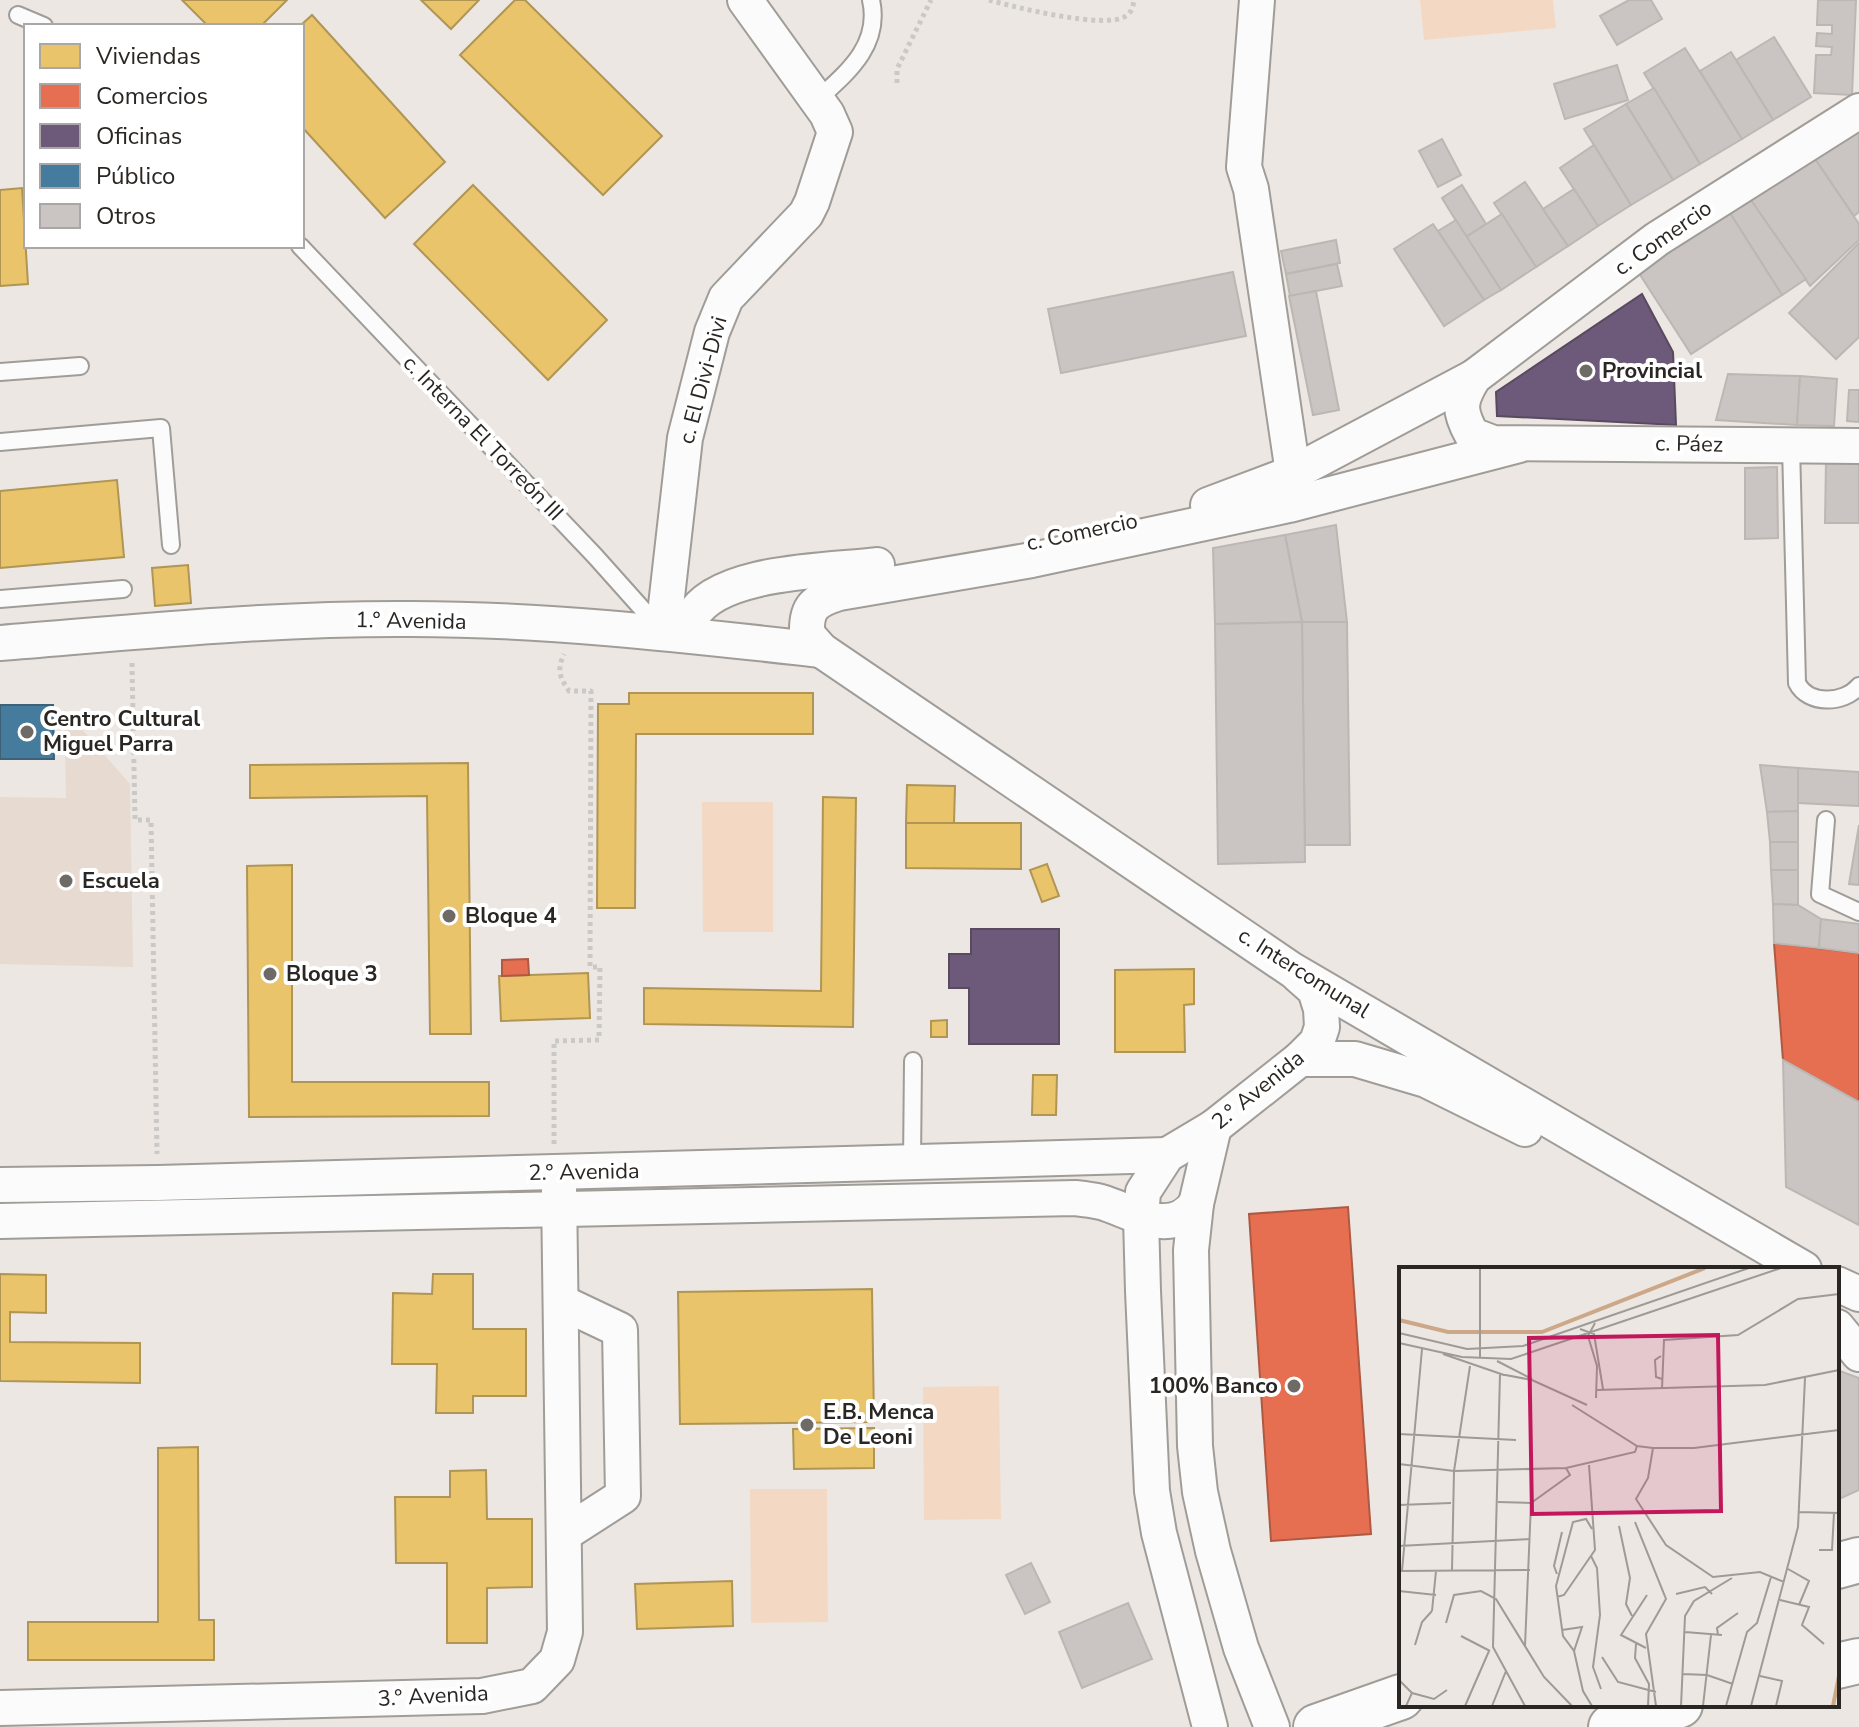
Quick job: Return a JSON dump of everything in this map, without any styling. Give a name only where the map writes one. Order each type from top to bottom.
[{"type":"main road","points":[[1839,1565],[1859,1560]]},
{"type":"main road","points":[[1839,1666],[1859,1661]]},
{"type":"main road","points":[[1316,1727],[1399,1698]]},
{"type":"main road","points":[[1611,1727],[1674,1707]]},
{"type":"street","name":"c. El Divi-Divi","points":[[676,634],[685,438],[712,332],[726,298],[806,214],[835,132],[833,122],[745,0]]},
{"type":"street","points":[[1257,0],[1244,167],[1251,189],[1293,473]]},
{"type":"street","name":"c. Comercio","points":[[676,634],[712,596],[749,581],[1045,542],[1205,506],[1293,473],[1474,377],[1657,239],[1859,111]]},
{"type":"street","points":[[1474,377],[1463,394],[1461,410],[1472,435],[1493,443],[1519,445]]},
{"type":"street","name":"c. Páez","points":[[1519,445],[1584,442],[1859,446]]},
{"type":"street","points":[[816,602],[839,593],[1032,560],[1289,505],[1519,445]]},
{"type":"street","points":[[821,650],[807,634],[809,612],[841,569]]},
{"type":"street","name":"1.° Avenida","points":[[0,643],[263,622],[412,619],[593,627],[821,650]]},
{"type":"street","name":"c. Intercomunal","points":[[821,650],[1292,970],[1788,1267]]},
{"type":"street","name":"2.° Avenida","points":[[1210,1727],[1159,1533],[1152,1491],[1141,1218],[1143,1192],[1167,1155],[1214,1127],[1317,1042],[1322,1027],[1315,990],[1292,970]]},
{"type":"street","name":"c. Intercomunal","points":[[1300,1059],[1355,1059],[1426,1080],[1788,1267]]},
{"type":"street","points":[[1214,1127],[1196,1204],[1191,1250],[1195,1446],[1200,1492],[1213,1551],[1241,1648],[1272,1727]]},
{"type":"street","name":"2.° Avenida","points":[[0,1185],[1167,1155]]},
{"type":"street","name":"3.° Avenida","points":[[0,1708],[482,1696],[532,1686],[557,1660],[565,1632],[557,1173]]},
{"type":"street","points":[[0,1221],[1075,1198],[1101,1202],[1141,1218],[1160,1221],[1188,1215],[1196,1204]]},
{"type":"street","points":[[1839,1285],[1859,1294]]},
{"type":"street","points":[[561,1302],[620,1330],[623,1496],[564,1534]]},
{"type":"street","points":[[1839,1318],[1859,1325]]},
{"type":"street","points":[[1839,1329],[1859,1354]]},
{"type":"lane","points":[[817,100],[841,79],[868,46],[873,32],[871,0]]},
{"type":"lane","points":[[18,15],[39,24]]},
{"type":"lane","name":"c. Interna El Torreón III","points":[[302,248],[595,556],[676,634]]},
{"type":"lane","points":[[0,372],[80,366]]},
{"type":"lane","points":[[0,442],[161,428],[171,545]]},
{"type":"lane","points":[[1791,446],[1797,683],[1801,691],[1811,697],[1830,699],[1843,698],[1859,686]]},
{"type":"lane","points":[[0,599],[123,589]]},
{"type":"lane","points":[[1826,820],[1820,894],[1859,912]]},
{"type":"lane","points":[[912,1163],[913,1061]]},
{"type":"path","points":[[897,83],[897,69],[931,0]]},
{"type":"path","points":[[989,0],[1058,16],[1100,19],[1124,18],[1131,11],[1134,0]]},
{"type":"path","points":[[557,1173],[554,1041],[599,1040],[600,967],[590,967],[591,691],[569,691],[561,680],[559,667],[565,652],[593,627]]},
{"type":"path","points":[[131,633],[135,820],[151,820],[158,1183]]},
{"type":"shaded area","points":[[1420,0],[1553,0],[1556,28],[1424,40]]},
{"type":"shaded area","name":"Escuela","points":[[64,709],[130,784],[133,967],[0,964],[0,797],[66,798]]},
{"type":"shaded area","points":[[702,802],[773,802],[773,932],[703,932]]},
{"type":"shaded area","points":[[999,1386],[1001,1519],[924,1520],[923,1387]]},
{"type":"shaded area","points":[[750,1489],[827,1489],[828,1622],[751,1623]]},
{"type":"building: Viviendas","points":[[182,0],[287,0],[263,24],[206,24]]},
{"type":"building: Viviendas","points":[[421,0],[479,0],[451,29]]},
{"type":"building: Viviendas","points":[[515,0],[525,0],[662,136],[603,195],[460,55]]},
{"type":"building: Viviendas","points":[[312,15],[445,162],[385,218],[304,129],[302,24]]},
{"type":"building: Viviendas","points":[[473,185],[607,320],[548,380],[414,244]]},
{"type":"building: Viviendas","points":[[22,188],[28,284],[0,286],[0,190]]},
{"type":"building: Viviendas","points":[[117,480],[124,557],[0,568],[0,491]]},
{"type":"building: Viviendas","points":[[188,565],[191,603],[155,606],[152,568]]},
{"type":"building: Viviendas","points":[[629,693],[813,693],[813,734],[636,734],[635,908],[597,908],[598,704],[629,704]]},
{"type":"building: Viviendas","name":"Bloque 4","points":[[468,763],[471,1034],[430,1034],[427,796],[250,798],[250,765]]},
{"type":"building: Viviendas","points":[[907,785],[955,786],[954,823],[906,823]]},
{"type":"building: Viviendas","points":[[823,797],[856,798],[853,1027],[644,1024],[644,988],[821,991]]},
{"type":"building: Viviendas","points":[[906,823],[1021,823],[1021,869],[906,868]]},
{"type":"building: Viviendas","points":[[1047,864],[1059,896],[1042,902],[1030,870]]},
{"type":"building: Viviendas","name":"Bloque 3","points":[[292,865],[292,1082],[489,1082],[489,1116],[249,1117],[247,866]]},
{"type":"building: Viviendas","points":[[1194,969],[1194,1004],[1184,1005],[1185,1052],[1115,1052],[1115,970]]},
{"type":"building: Viviendas","points":[[588,973],[590,1018],[501,1021],[499,976]]},
{"type":"building: Viviendas","points":[[947,1020],[947,1037],[931,1037],[931,1021]]},
{"type":"building: Viviendas","points":[[1033,1075],[1057,1075],[1056,1115],[1032,1115]]},
{"type":"building: Viviendas","points":[[0,1274],[46,1275],[46,1313],[10,1312],[10,1342],[140,1343],[140,1383],[0,1381]]},
{"type":"building: Viviendas","points":[[433,1274],[473,1274],[473,1329],[526,1329],[526,1396],[473,1396],[473,1413],[436,1413],[437,1364],[392,1364],[393,1293],[432,1294]]},
{"type":"building: Viviendas","points":[[872,1289],[874,1422],[680,1424],[678,1292]]},
{"type":"building: Viviendas","points":[[874,1428],[874,1468],[794,1469],[793,1429]]},
{"type":"building: Viviendas","points":[[198,1447],[199,1620],[214,1620],[214,1660],[28,1660],[28,1622],[158,1622],[158,1448]]},
{"type":"building: Viviendas","points":[[486,1470],[487,1519],[532,1519],[532,1587],[487,1588],[487,1643],[447,1643],[447,1563],[396,1563],[395,1497],[450,1497],[450,1471]]},
{"type":"building: Viviendas","points":[[732,1581],[733,1626],[637,1629],[635,1584]]},
{"type":"building: Comercios","points":[[1774,943],[1859,953],[1859,1102],[1783,1060]]},
{"type":"building: Comercios","points":[[528,959],[529,975],[502,976],[502,960]]},
{"type":"building: Comercios","points":[[1348,1207],[1371,1534],[1271,1541],[1249,1214]]},
{"type":"building: Oficinas","points":[[1642,294],[1673,352],[1676,425],[1497,416],[1496,392]]},
{"type":"building: Oficinas","points":[[971,929],[1059,929],[1059,1044],[969,1044],[969,988],[949,988],[949,954],[971,954]]},
{"type":"building: Público","name":"Centro Cultural Miguel Parra","points":[[0,705],[53,705],[54,759],[0,759]]},
{"type":"building: Otros","points":[[1629,0],[1651,0],[1662,19],[1617,45],[1600,16]]},
{"type":"building: Otros","points":[[1818,0],[1856,0],[1852,95],[1814,93],[1816,55],[1831,55],[1832,47],[1816,46],[1817,33],[1832,34],[1832,25],[1817,25]]},
{"type":"building: Otros","points":[[1774,37],[1811,97],[1773,120],[1736,60]]},
{"type":"building: Otros","points":[[1685,48],[1742,139],[1700,164],[1644,73]]},
{"type":"building: Otros","points":[[1731,52],[1773,120],[1742,139],[1700,71]]},
{"type":"building: Otros","points":[[1617,65],[1628,100],[1565,119],[1554,84]]},
{"type":"building: Otros","points":[[1654,88],[1700,164],[1673,180],[1626,104]]},
{"type":"building: Otros","points":[[1626,104],[1673,180],[1631,205],[1584,129]]},
{"type":"building: Otros","points":[[1859,128],[1859,212],[1854,216],[1813,156]]},
{"type":"building: Otros","points":[[1442,139],[1461,175],[1438,187],[1419,151]]},
{"type":"building: Otros","points":[[1594,145],[1631,205],[1598,226],[1560,168]]},
{"type":"building: Otros","points":[[1813,156],[1859,224],[1859,240],[1810,286],[1748,196]]},
{"type":"building: Otros","points":[[1525,182],[1568,246],[1536,267],[1494,203]]},
{"type":"building: Otros","points":[[1462,185],[1486,224],[1466,237],[1442,198]]},
{"type":"building: Otros","points":[[1574,189],[1598,226],[1568,246],[1543,209]]},
{"type":"building: Otros","points":[[1748,196],[1806,279],[1782,295],[1728,210]]},
{"type":"building: Otros","points":[[1728,210],[1782,295],[1691,354],[1637,270]]},
{"type":"building: Otros","points":[[1502,214],[1536,267],[1501,290],[1466,237]]},
{"type":"building: Otros","points":[[1456,220],[1501,290],[1484,300],[1438,231]]},
{"type":"building: Otros","points":[[1433,224],[1484,300],[1444,326],[1394,249]]},
{"type":"building: Otros","points":[[1336,240],[1340,263],[1286,274],[1281,251]]},
{"type":"building: Otros","points":[[1859,243],[1859,337],[1836,359],[1789,313]]},
{"type":"building: Otros","points":[[1337,264],[1342,286],[1290,296],[1286,274]]},
{"type":"building: Otros","points":[[1233,272],[1246,336],[1061,373],[1048,309]]},
{"type":"building: Otros","points":[[1316,291],[1339,410],[1313,415],[1289,296]]},
{"type":"building: Otros","points":[[1728,374],[1800,376],[1797,425],[1716,420]]},
{"type":"building: Otros","points":[[1800,376],[1837,379],[1834,426],[1797,425]]},
{"type":"building: Otros","points":[[1849,390],[1859,390],[1859,422],[1847,421]]},
{"type":"building: Otros","points":[[1826,460],[1859,461],[1859,523],[1825,523]]},
{"type":"building: Otros","points":[[1777,467],[1778,538],[1745,539],[1745,468]]},
{"type":"building: Otros","points":[[1336,525],[1347,622],[1302,622],[1285,535]]},
{"type":"building: Otros","points":[[1285,535],[1302,622],[1215,624],[1213,548]]},
{"type":"building: Otros","points":[[1302,622],[1347,622],[1350,845],[1305,845]]},
{"type":"building: Otros","points":[[1302,622],[1305,862],[1218,864],[1215,624]]},
{"type":"building: Otros","points":[[1760,765],[1798,768],[1798,811],[1767,812]]},
{"type":"building: Otros","points":[[1798,768],[1859,772],[1859,806],[1798,803]]},
{"type":"building: Otros","points":[[1798,811],[1798,842],[1770,842],[1767,812]]},
{"type":"building: Otros","points":[[1859,825],[1859,885],[1849,884]]},
{"type":"building: Otros","points":[[1770,842],[1798,842],[1798,870],[1771,870]]},
{"type":"building: Otros","points":[[1771,870],[1798,870],[1798,905],[1773,904]]},
{"type":"building: Otros","points":[[1773,904],[1798,905],[1821,919],[1819,948],[1774,943]]},
{"type":"building: Otros","points":[[1821,919],[1859,924],[1859,953],[1819,948]]},
{"type":"building: Otros","points":[[1783,1060],[1859,1102],[1859,1225],[1786,1187]]},
{"type":"building: Otros","points":[[1839,1371],[1859,1378],[1859,1490],[1839,1499]]},
{"type":"building: Otros","points":[[1031,1563],[1050,1602],[1025,1614],[1006,1575]]},
{"type":"building: Otros","points":[[1128,1603],[1152,1659],[1082,1688],[1059,1632]]},
{"type":"place","name":"Provincial","points":[[1586,371]]},
{"type":"place","name":"Centro Cultural Miguel Parra","points":[[27,732]]},
{"type":"place","name":"Escuela","points":[[66,881]]},
{"type":"place","name":"Bloque 4","points":[[449,916]]},
{"type":"place","name":"Bloque 3","points":[[270,974]]},
{"type":"place","name":"100% Banco","points":[[1294,1386]]},
{"type":"place","name":"E.B. Menca De Leoni","points":[[807,1425]]}]
